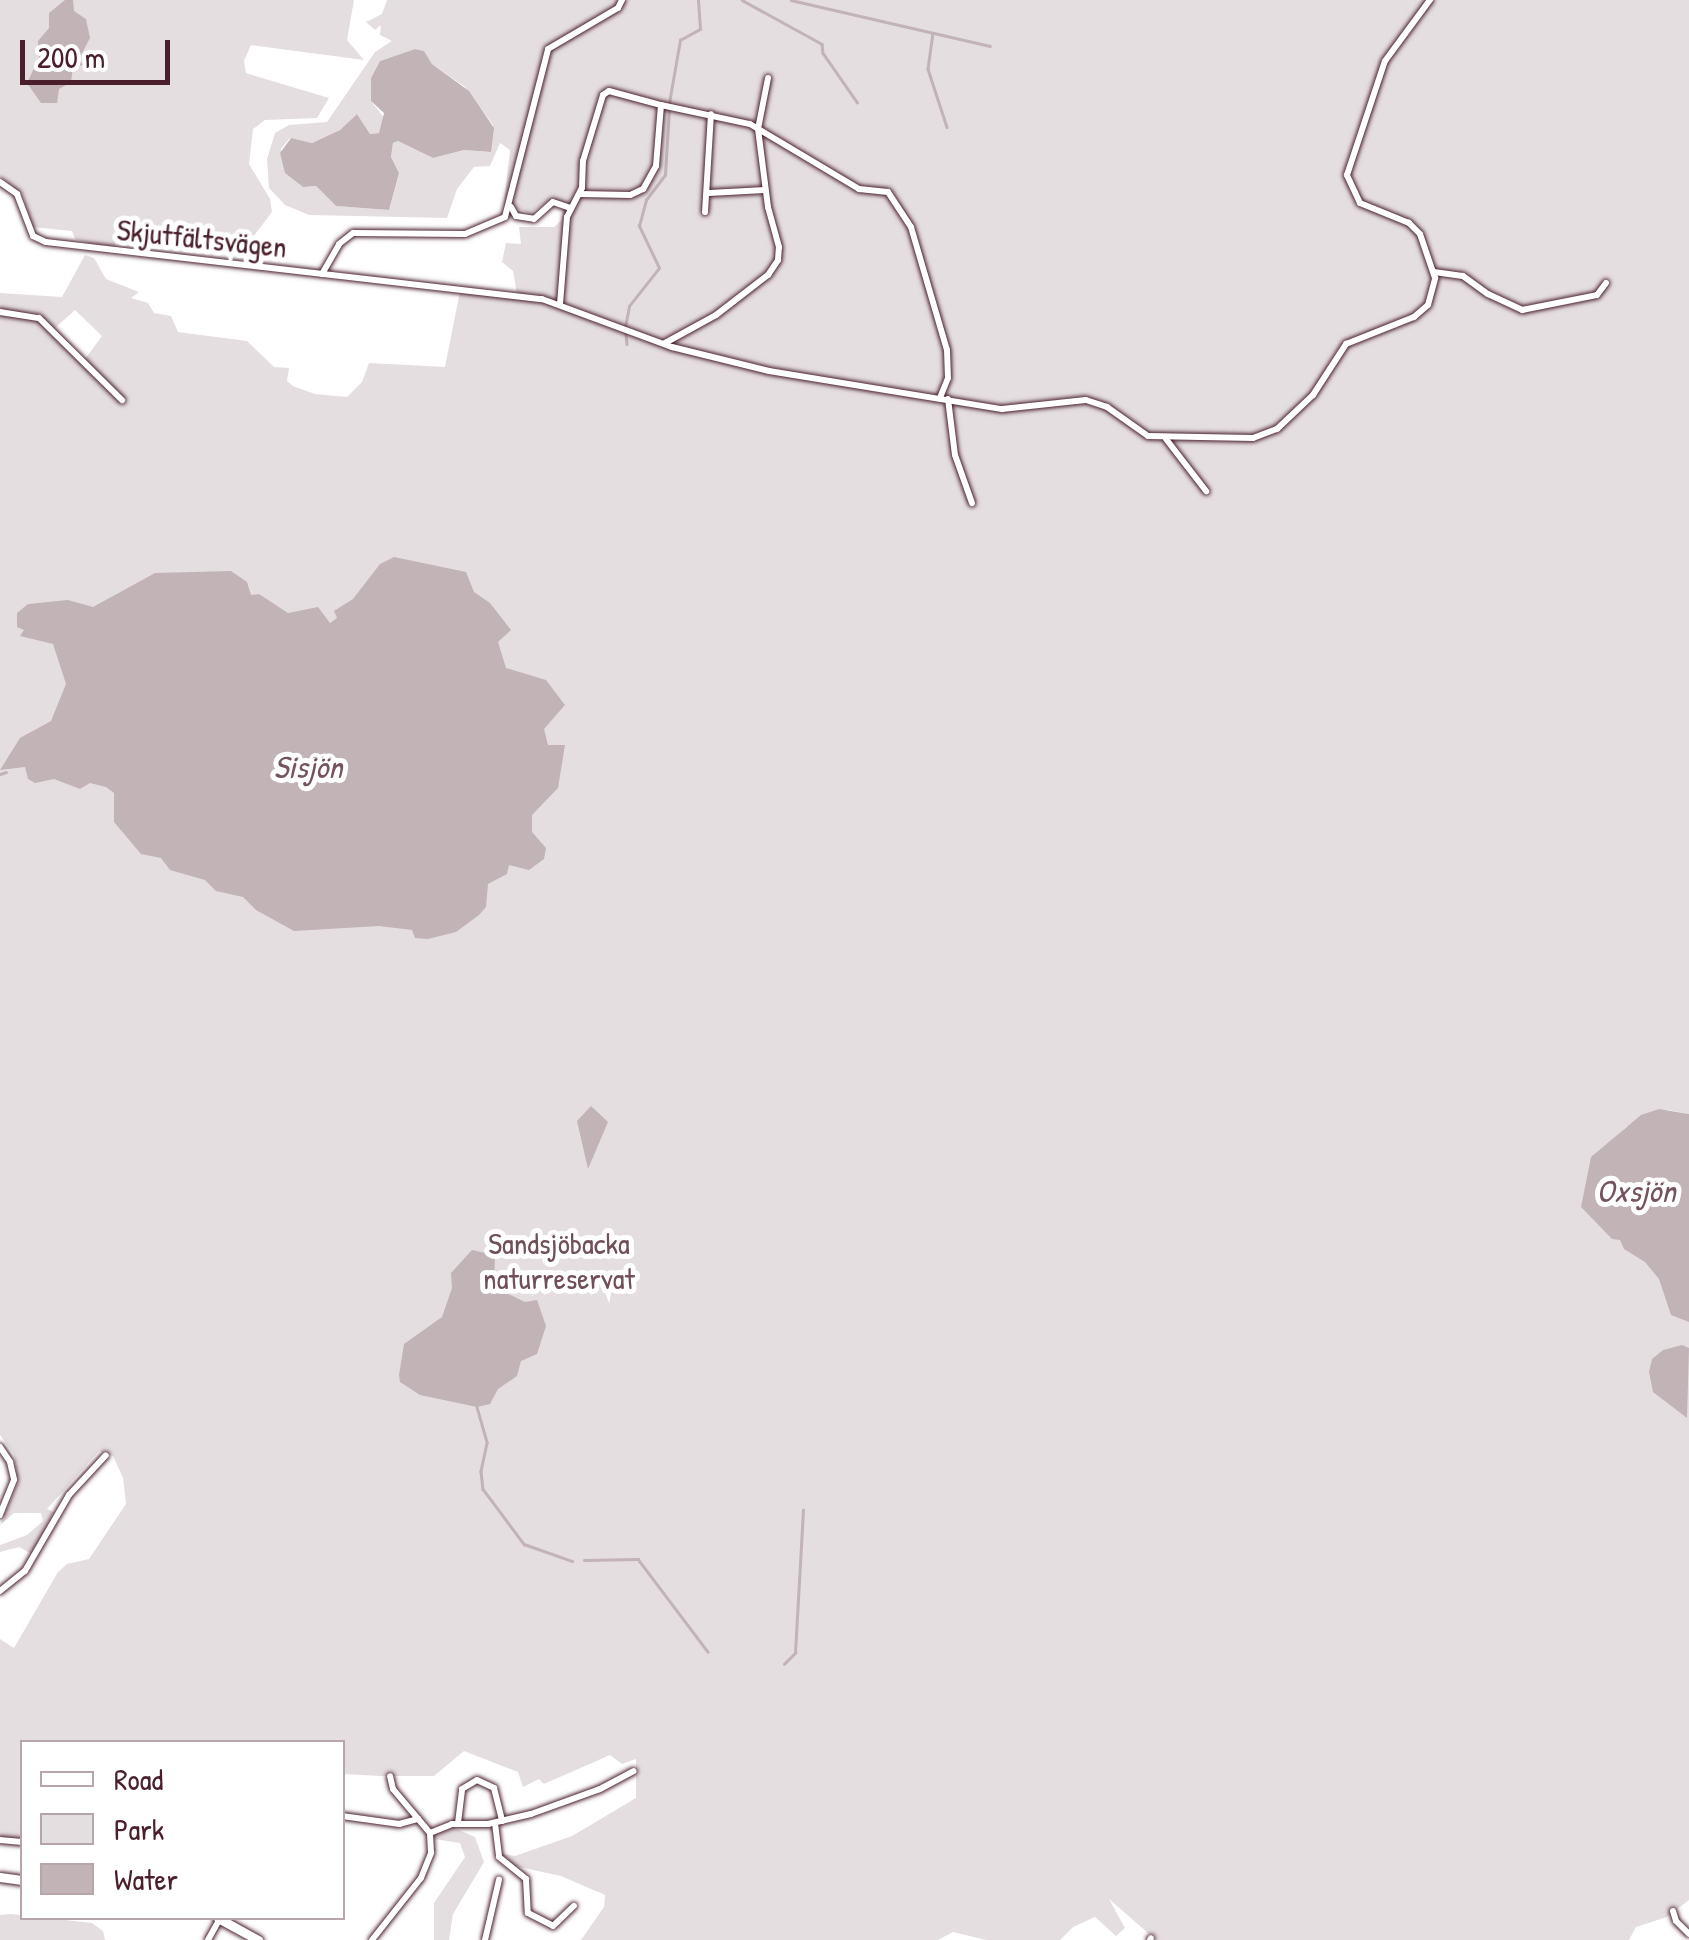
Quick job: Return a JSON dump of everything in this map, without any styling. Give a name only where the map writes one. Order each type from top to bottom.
[{"type":"street","points":[[570,208],[553,202],[534,218],[516,216],[510,206],[545,54],[551,45],[618,8],[622,0]]},
{"type":"street","points":[[322,274],[560,304],[664,343],[749,367],[1013,410],[1060,399],[1086,400],[1107,407],[1142,434],[1166,438],[1252,438],[1277,429],[1326,380],[1346,344],[1421,312],[1431,297],[1434,272],[1416,228],[1360,202],[1347,174],[1386,61],[1430,0]]},
{"type":"street","points":[[664,343],[716,315],[774,267],[780,247],[765,190],[758,129],[768,78]]},
{"type":"street","points":[[560,304],[570,208],[580,194],[582,161],[603,95],[609,91],[712,114],[758,129],[859,189],[882,188],[912,228],[946,350],[948,378],[944,399],[952,443],[972,503]]},
{"type":"street","points":[[580,194],[630,195],[643,190],[654,172],[661,105]]},
{"type":"street","points":[[704,212],[709,193],[712,114]]},
{"type":"street","name":"Skjutfältsvägen","points":[[0,182],[17,194],[30,232],[39,241],[322,274],[338,244],[353,234],[466,234],[498,222],[510,206]]},
{"type":"street","points":[[709,193],[765,190]]},
{"type":"street","points":[[1434,272],[1464,276],[1488,294],[1522,310],[1597,295],[1606,283]]},
{"type":"street","points":[[0,312],[39,318],[122,400]]},
{"type":"street","points":[[1166,438],[1206,491]]},
{"type":"street","points":[[0,1446],[10,1462],[14,1480],[0,1514]]},
{"type":"street","points":[[0,1592],[25,1571],[69,1495],[106,1455]]},
{"type":"street","points":[[430,1833],[458,1824],[499,1822],[600,1790],[634,1771]]},
{"type":"street","points":[[372,1940],[426,1870],[430,1833],[394,1789],[390,1776]]},
{"type":"street","points":[[458,1824],[462,1789],[478,1780],[494,1788],[499,1857],[526,1880],[528,1913],[553,1926],[574,1906]]},
{"type":"street","points":[[345,1816],[394,1824],[418,1819]]},
{"type":"street","points":[[485,1940],[499,1880]]},
{"type":"street","points":[[1673,1911],[1678,1924],[1689,1934]]},
{"type":"street","points":[[223,1920],[258,1940]]},
{"type":"green space","points":[[0,0],[354,0],[347,40],[364,60],[251,45],[244,61],[246,73],[329,98],[317,118],[265,120],[253,129],[249,164],[270,199],[272,212],[250,241],[239,237],[225,249],[165,243],[160,234],[147,239],[119,234],[113,250],[75,239],[72,231],[32,227],[23,194],[0,176]]},
{"type":"green space","name":"Sandsjöbacka naturreservat","points":[[387,0],[1689,0],[1689,1114],[1668,1110],[1626,1127],[1609,1144],[1689,1191],[1689,1900],[1667,1917],[1636,1927],[1629,1940],[1156,1940],[1109,1899],[1125,1928],[1116,1936],[1095,1917],[1073,1927],[1060,1940],[986,1940],[953,1932],[938,1940],[581,1940],[604,1907],[605,1895],[561,1876],[515,1866],[501,1854],[515,1856],[572,1836],[636,1798],[636,1759],[622,1764],[610,1755],[544,1784],[539,1779],[523,1787],[518,1772],[464,1751],[434,1776],[345,1774],[345,1740],[20,1740],[20,1840],[0,1838],[0,1639],[14,1648],[58,1572],[67,1564],[89,1559],[126,1504],[123,1478],[113,1456],[99,1451],[47,1509],[54,1512],[32,1554],[19,1547],[0,1552],[0,1545],[27,1535],[43,1521],[41,1513],[14,1513],[0,1525],[18,1483],[14,1454],[0,1435],[0,293],[62,297],[85,255],[94,258],[106,279],[139,292],[131,298],[148,303],[154,313],[171,316],[178,332],[247,341],[274,367],[289,368],[287,381],[293,386],[315,394],[347,397],[362,382],[369,363],[445,367],[461,286],[517,294],[513,271],[502,262],[506,243],[521,244],[519,227],[554,227],[562,220],[563,206],[550,200],[530,213],[504,204],[510,150],[500,143],[490,166],[474,167],[457,189],[447,218],[309,215],[285,205],[269,188],[267,159],[275,133],[289,125],[327,122],[375,52],[392,41],[380,35],[381,25],[375,30],[366,22],[382,14]],"holes":[[[415,49],[424,51],[432,64],[465,87],[493,125],[489,152],[464,150],[433,158],[398,141],[393,143],[391,157],[399,173],[389,210],[336,206],[316,186],[303,187],[286,173],[281,149],[290,138],[312,143],[340,130],[357,114],[370,134],[379,133],[385,119],[371,101],[372,76],[380,61]],[[75,310],[102,336],[85,359],[55,328]]]},
{"type":"green space","points":[[452,1827],[475,1837],[484,1862],[453,1914],[449,1940],[434,1940],[434,1903],[465,1857],[460,1843],[434,1839],[434,1834]]},
{"type":"green space","points":[[0,1915],[20,1915],[20,1920],[92,1923],[103,1931],[105,1940],[0,1940]]},
{"type":"water","points":[[65,0],[73,0],[74,11],[86,19],[90,38],[79,59],[83,65],[73,67],[71,82],[59,89],[57,103],[41,103],[27,83],[39,58],[38,41],[49,28],[49,13]]},
{"type":"water","points":[[415,49],[424,51],[432,64],[469,91],[494,128],[491,152],[464,150],[433,158],[398,141],[393,143],[391,157],[399,173],[389,210],[336,206],[316,186],[303,187],[285,173],[280,153],[291,138],[312,143],[340,130],[357,114],[370,134],[379,133],[384,113],[371,101],[371,78],[380,61]]},
{"type":"water","name":"Sisjön","points":[[394,557],[466,572],[474,592],[490,603],[511,630],[498,642],[506,668],[546,680],[565,705],[544,729],[548,745],[565,745],[558,788],[532,815],[532,832],[546,848],[544,859],[529,870],[509,865],[507,874],[488,884],[486,907],[456,932],[428,939],[415,938],[412,930],[379,926],[294,931],[256,910],[243,897],[216,891],[205,880],[170,870],[161,858],[141,854],[114,822],[114,793],[106,787],[90,783],[80,789],[54,779],[35,783],[28,779],[25,767],[0,770],[20,738],[51,721],[66,684],[53,644],[20,636],[24,630],[17,627],[17,613],[28,604],[68,600],[93,607],[155,573],[231,571],[247,582],[251,595],[259,594],[288,613],[318,607],[330,623],[337,618],[334,611],[353,599],[380,564]]},
{"type":"water","points":[[591,1106],[608,1122],[588,1169],[577,1121]]},
{"type":"water","name":"Oxsjön","points":[[1659,1109],[1689,1114],[1689,1322],[1671,1315],[1659,1279],[1645,1262],[1624,1249],[1620,1240],[1612,1239],[1581,1207],[1591,1157],[1641,1115]]},
{"type":"water","points":[[472,1250],[495,1255],[494,1287],[525,1302],[537,1300],[546,1326],[537,1354],[521,1361],[517,1376],[498,1389],[490,1404],[477,1407],[420,1395],[400,1382],[399,1375],[404,1344],[442,1317],[452,1288],[451,1273]]},
{"type":"water","points":[[1682,1345],[1689,1348],[1687,1418],[1653,1392],[1649,1372],[1652,1359],[1663,1350]]},
{"type":"waterway","points":[[669,103],[680,40],[700,29],[698,0]]},
{"type":"waterway","points":[[742,0],[822,44],[823,53],[857,102]]},
{"type":"waterway","points":[[791,0],[990,46]]},
{"type":"waterway","points":[[933,33],[928,69],[947,127]]},
{"type":"waterway","points":[[625,327],[629,306],[659,268],[639,226],[646,200],[665,175],[669,110]]},
{"type":"waterway","points":[[626,334],[627,344]]},
{"type":"waterway","points":[[0,774],[6,772]]},
{"type":"waterway","points":[[477,1407],[487,1443],[481,1471],[483,1489],[524,1544],[572,1561]]},
{"type":"waterway","points":[[784,1664],[795,1653],[803,1510]]},
{"type":"waterway","points":[[584,1560],[638,1559],[708,1652]]}]
